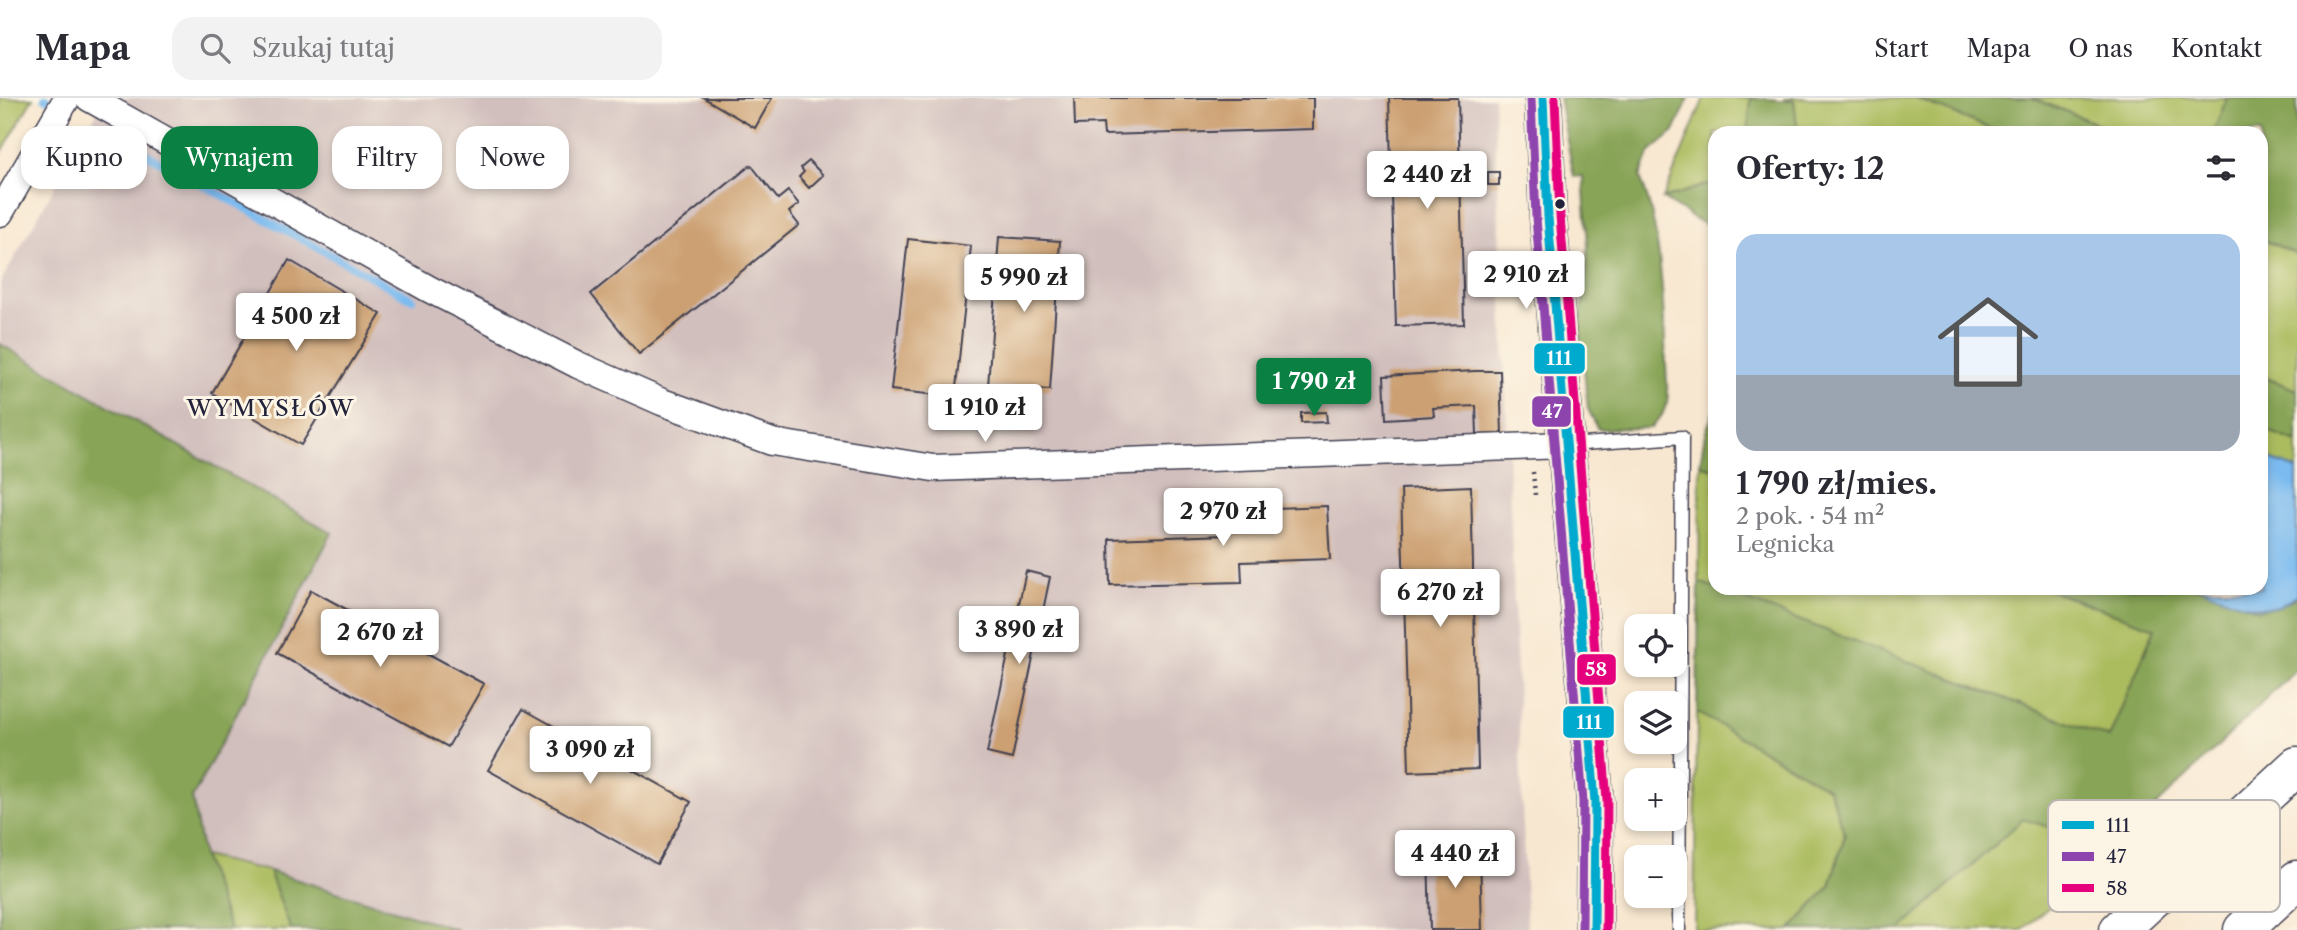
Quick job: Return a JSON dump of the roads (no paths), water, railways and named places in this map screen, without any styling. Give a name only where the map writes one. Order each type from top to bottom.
[{"type":"highway","points":[[2260,800],[2297,766]]},
{"type":"highway","points":[[2280,896],[2297,880]]},
{"type":"highway","points":[[2119,930],[2139,912]]},
{"type":"highway","points":[[2244,930],[2263,912]]},
{"type":"main road","points":[[1543,98],[1548,217],[1595,802],[1594,930]]},
{"type":"street","points":[[0,213],[67,98]]},
{"type":"street","points":[[89,98],[429,289],[578,365],[662,402],[772,442],[933,467],[1565,445]]},
{"type":"lane","points":[[1565,445],[1682,437],[1679,930]]},
{"type":"water","points":[[2268,459],[2297,469],[2297,594],[2287,603],[2275,607],[2263,608],[2219,595],[2268,595]]},
{"type":"waterway","points":[[93,125],[412,299]]},
{"type":"district","name":"WYMYSŁÓW","points":[[271,408]]}]
